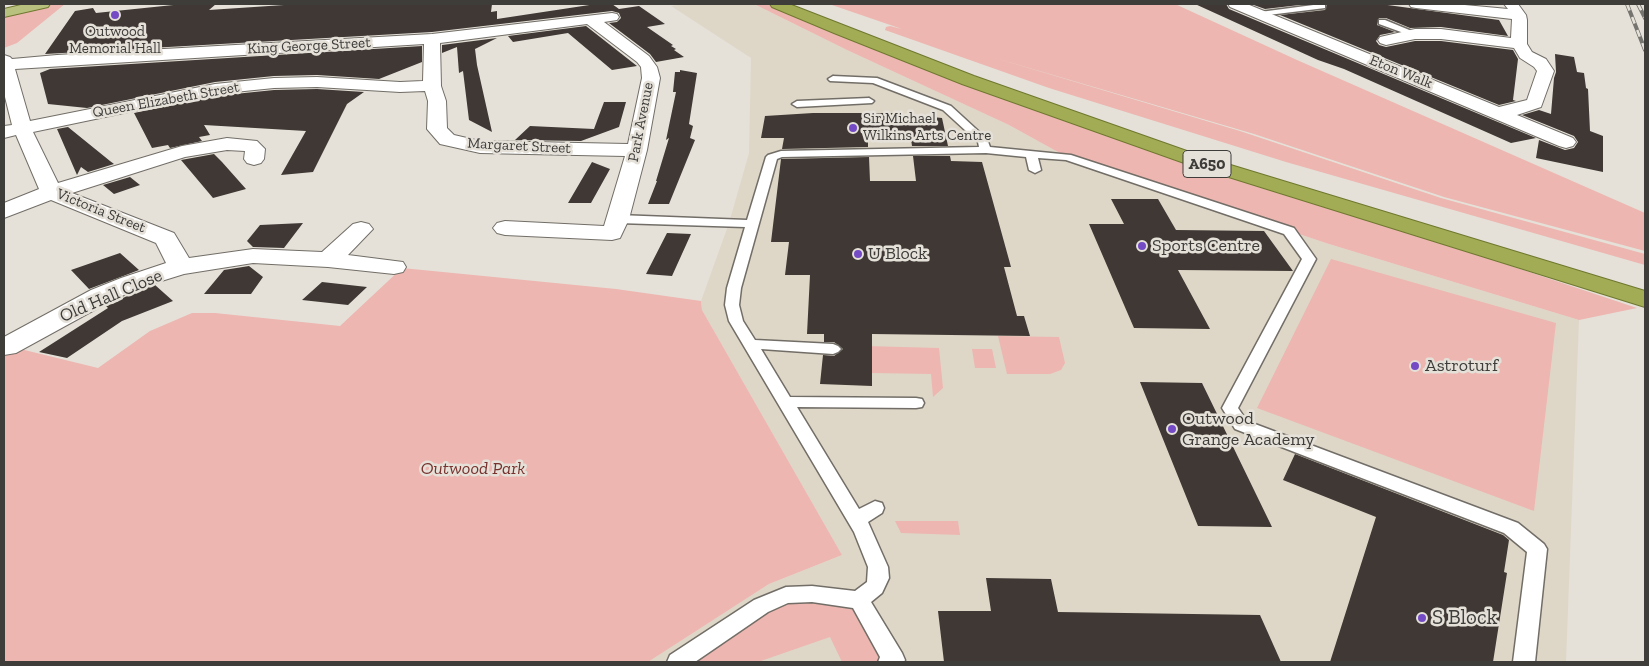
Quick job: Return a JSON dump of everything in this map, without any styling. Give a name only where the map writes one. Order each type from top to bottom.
[{"type":"highway","name":"A650","points":[[777,4],[968,80],[1194,160],[1645,300]]},
{"type":"highway","name":"A650","points":[[806,4],[856,25],[976,69],[1183,139],[1645,284]]},
{"type":"main road","points":[[4,13],[43,4]]},
{"type":"street","name":"Eton Walk","points":[[1235,4],[1498,112],[1566,142]]},
{"type":"street","points":[[1416,4],[1515,9],[1519,44],[1526,56],[1540,63],[1546,71],[1535,104],[1520,109],[1498,112]]},
{"type":"street","name":"King George Street","points":[[4,63],[432,40],[612,17]]},
{"type":"street","name":"Park Avenue","points":[[591,20],[643,59],[649,67],[651,78],[637,150],[618,219]]},
{"type":"street","points":[[1386,40],[1415,34],[1464,36],[1519,44]]},
{"type":"street","name":"Margaret Street","points":[[432,40],[432,86],[437,101],[437,129],[447,140],[480,147],[637,150]]},
{"type":"street","name":"Victoria Street","points":[[4,63],[13,130],[51,192],[166,238],[179,267]]},
{"type":"street","name":"Queen Elizabeth Street","points":[[13,130],[215,88],[274,83],[317,82],[432,86]]},
{"type":"street","points":[[4,211],[51,192],[182,152],[227,144],[250,145],[255,149],[254,159]]},
{"type":"street","points":[[505,228],[612,233],[618,219]]},
{"type":"street","points":[[328,260],[361,229]]},
{"type":"street","name":"Old Hall Close","points":[[6,347],[30,323],[179,267],[253,256],[328,260],[394,267]]},
{"type":"lane","points":[[1260,14],[1322,6]]},
{"type":"lane","points":[[1382,22],[1415,34]]},
{"type":"lane","points":[[833,79],[855,78],[874,80],[946,108],[982,141],[986,150]]},
{"type":"lane","points":[[797,104],[841,100],[869,101]]},
{"type":"lane","points":[[678,662],[760,606],[786,595],[812,594],[859,600],[875,587],[879,578],[876,560],[857,520],[736,321],[732,305],[772,157],[781,154],[986,150],[1033,162],[1067,157],[1289,231],[1309,259],[1230,408],[1241,425],[1511,528],[1537,549],[1524,662]]},
{"type":"lane","points":[[618,219],[753,224]]},
{"type":"lane","points":[[750,344],[833,348]]},
{"type":"lane","points":[[785,402],[916,403]]},
{"type":"lane","points":[[857,520],[875,508]]},
{"type":"lane","points":[[859,600],[892,662]]},
{"type":"shaded area","name":"Outwood Grange Academy","points":[[681,4],[754,4],[847,50],[1009,125],[1067,157],[1329,244],[1579,320],[1566,662],[648,662],[769,584],[842,555],[702,310],[701,301],[729,223],[749,153],[751,58],[671,6]]},
{"type":"green space","points":[[43,4],[65,4],[17,43],[4,48],[4,13]]},
{"type":"green space","points":[[754,4],[777,4],[839,30],[1194,160],[1637,308],[1579,320],[1329,244],[1067,157],[1009,125],[847,50]]},
{"type":"green space","points":[[829,4],[1175,4],[1297,60],[1645,213],[1645,251],[1444,197],[1254,134],[985,55],[1240,131],[1441,198],[1645,254],[1645,265],[1286,162],[1049,88],[885,30],[886,27],[890,26],[902,29]]},
{"type":"green space","name":"Astroturf","points":[[1331,259],[1556,323],[1534,511],[1257,408]]},
{"type":"green space","name":"Outwood Park","points":[[402,268],[616,289],[701,301],[702,310],[842,555],[769,584],[648,662],[4,662],[4,345],[98,368],[150,331],[192,313],[215,313],[340,326]]},
{"type":"green space","points":[[998,336],[1059,337],[1065,363],[1061,370],[1050,374],[1007,374]]},
{"type":"green space","points":[[865,346],[939,348],[943,388],[933,397],[931,374],[872,373],[872,362],[865,361]]},
{"type":"green space","points":[[972,349],[992,349],[996,368],[975,368]]},
{"type":"green space","points":[[895,521],[958,521],[960,535],[901,533]]},
{"type":"green space","points":[[786,595],[859,600],[894,660],[889,662],[842,662],[830,637],[758,662],[678,662],[761,606]]},
{"type":"building","points":[[183,4],[216,4],[209,10],[299,4],[492,4],[491,12],[497,11],[497,19],[596,4],[612,4],[619,9],[639,6],[665,24],[647,27],[673,45],[671,46],[676,49],[674,50],[684,57],[656,62],[650,54],[609,23],[617,22],[621,18],[619,13],[612,11],[432,32],[45,54],[75,11],[93,8],[96,13]]},
{"type":"building","points":[[1195,4],[1226,4],[1229,9],[1536,138],[1511,143],[1344,69],[1318,60]]},
{"type":"building","points":[[1251,4],[1308,4],[1265,9]]},
{"type":"building","points":[[1327,4],[1380,4],[1499,20],[1508,36],[1441,27],[1410,28],[1386,18],[1379,18],[1377,25],[1395,32],[1380,35],[1376,41],[1379,45],[1386,47],[1415,41],[1441,41],[1513,50],[1518,59],[1513,100],[1516,101],[1499,105],[1280,15],[1325,10]]},
{"type":"building","points":[[586,26],[637,66],[612,70],[568,33],[513,42],[508,36]]},
{"type":"building","points":[[497,38],[475,49],[492,132],[469,120],[463,71],[459,73],[457,47],[442,53],[442,45]]},
{"type":"building","points":[[422,46],[422,62],[379,79],[317,75],[274,76],[215,82],[87,108],[48,104],[40,73],[50,69]]},
{"type":"building","points":[[1555,54],[1574,57],[1577,72],[1584,73],[1586,88],[1588,89],[1590,131],[1603,136],[1603,172],[1536,158],[1539,140],[1565,150],[1574,148],[1578,142],[1574,136],[1522,115],[1539,110],[1551,114],[1556,72]]},
{"type":"building","points":[[680,70],[697,73],[689,124],[693,126],[690,138],[695,140],[669,204],[648,204],[657,181],[669,138],[666,140],[676,92],[673,92],[675,72],[680,72]]},
{"type":"building","points":[[317,89],[364,92],[347,104],[313,172],[281,175],[306,131],[204,125],[210,135],[199,137],[202,141],[170,148],[168,145],[152,148],[134,113],[215,96],[274,90]]},
{"type":"building","points":[[604,102],[626,102],[619,127],[581,141],[515,140],[530,126],[594,129]]},
{"type":"building","name":"Sir Michael Wilkins Arts Centre","points":[[813,113],[894,113],[942,118],[948,146],[912,146],[911,139],[868,138],[868,147],[782,149],[784,138],[761,138],[765,116]]},
{"type":"building","points":[[68,127],[114,164],[88,172],[81,167],[77,175],[57,129]]},
{"type":"building","points":[[214,154],[246,189],[213,198],[181,160]]},
{"type":"building","name":"U Block","points":[[913,156],[950,156],[951,161],[982,162],[1011,267],[1004,267],[1017,316],[1024,316],[1030,336],[872,334],[872,386],[820,384],[823,355],[834,356],[843,349],[834,342],[824,342],[824,334],[807,334],[810,275],[785,275],[789,242],[771,242],[781,159],[869,157],[870,181],[916,181]]},
{"type":"building","points":[[592,162],[610,169],[591,203],[568,203]]},
{"type":"building","points":[[130,177],[140,185],[114,194],[103,185]]},
{"type":"building","name":"Sports Centre","points":[[1111,199],[1158,199],[1176,230],[1264,231],[1293,271],[1178,270],[1210,329],[1134,328],[1089,224],[1124,224]]},
{"type":"building","points":[[303,223],[284,248],[253,247],[247,241],[260,225]]},
{"type":"building","points":[[667,233],[691,234],[672,276],[646,274]]},
{"type":"building","points":[[120,253],[139,270],[89,289],[71,270]]},
{"type":"building","points":[[249,266],[263,277],[251,294],[204,294],[224,270]]},
{"type":"building","points":[[322,282],[367,287],[348,305],[302,300]]},
{"type":"building","points":[[155,285],[173,301],[122,321],[67,358],[39,352],[108,308],[106,306]]},
{"type":"building","points":[[1140,382],[1202,383],[1272,527],[1198,526]]},
{"type":"building","name":"S Block","points":[[1295,454],[1503,535],[1509,540],[1504,572],[1507,573],[1493,662],[1330,662],[1376,517],[1283,480]]},
{"type":"building","points":[[986,578],[1051,579],[1058,612],[1260,615],[1281,662],[944,662],[938,611],[991,611]]},
{"type":"railway","points":[[1627,4],[1645,50]]},
{"type":"railway","points":[[1638,4],[1645,18]]},
{"type":"place","name":"Outwood Memorial Hall","points":[[115,15]]},
{"type":"place","name":"Sir Michael Wilkins Arts Centre","points":[[853,128]]},
{"type":"place","name":"Sports Centre","points":[[1142,246]]},
{"type":"place","name":"U Block","points":[[858,254]]},
{"type":"place","name":"Astroturf","points":[[1415,366]]},
{"type":"place","name":"Outwood Grange Academy","points":[[1172,429]]},
{"type":"place","name":"S Block","points":[[1422,618]]}]
